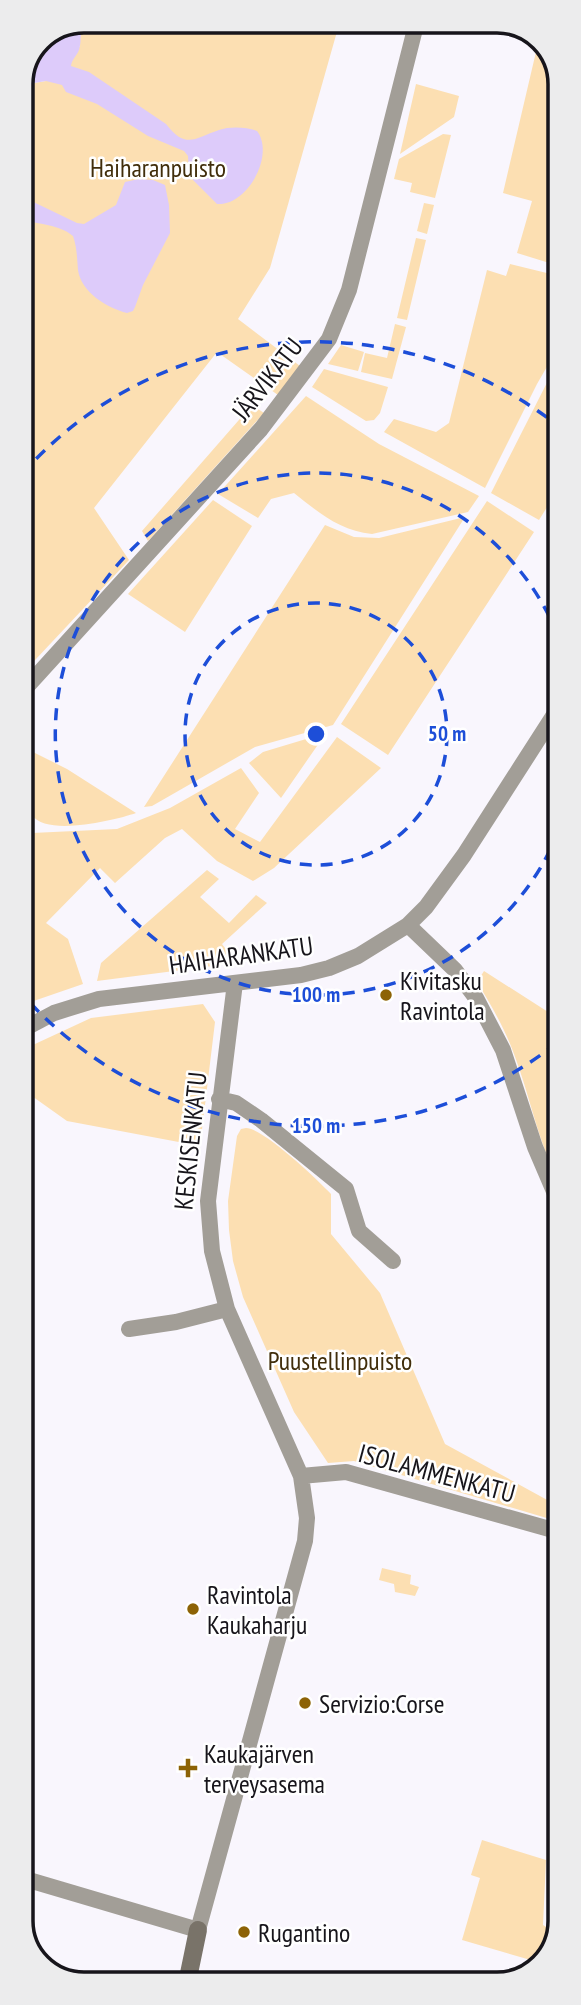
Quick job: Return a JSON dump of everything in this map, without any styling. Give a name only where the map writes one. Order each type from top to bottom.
[{"type":"street","name":"JÄRVIKATU","points":[[33,680],[261,429],[329,338],[349,290],[414,33]]},
{"type":"street","name":"HAIHARANKATU","points":[[33,1024],[54,1013],[99,999],[138,992],[235,984],[301,975],[329,968],[358,956],[408,925],[426,907],[464,855],[548,724]]},
{"type":"street","points":[[408,925],[456,972],[476,998],[503,1051],[548,1177]]},
{"type":"street","name":"KESKISENKATU","points":[[189,1972],[198,1930],[305,1541],[307,1518],[301,1476],[227,1309],[218,1282],[208,1230],[208,1201],[219,1099],[235,984]]},
{"type":"street","points":[[219,1099],[236,1103],[245,1109],[346,1189],[359,1231],[393,1261]]},
{"type":"street","points":[[129,1329],[176,1322],[227,1309]]},
{"type":"street","name":"ISOLAMMENKATU","points":[[301,1476],[346,1472],[548,1529]]},
{"type":"street","points":[[33,1881],[198,1930]]},
{"type":"green space","name":"Haiharanpuisto","points":[[337,33],[270,268],[238,319],[300,366],[278,395],[217,352],[94,508],[129,560],[33,662],[33,88],[34,83],[46,81],[80,46],[80,34]]},
{"type":"green space","points":[[536,52],[545,68],[548,85],[548,263],[517,253],[532,201],[503,193]]},
{"type":"green space","points":[[416,84],[459,96],[454,117],[400,154]]},
{"type":"green space","points":[[443,134],[451,135],[435,198],[410,192],[412,183],[394,179],[399,159]]},
{"type":"green space","points":[[424,203],[434,205],[427,234],[417,231]]},
{"type":"green space","points":[[416,238],[426,240],[407,320],[397,318]]},
{"type":"green space","points":[[510,264],[548,273],[548,365],[485,488],[384,432],[394,419],[436,432],[449,423],[487,270],[506,276]]},
{"type":"green space","points":[[395,324],[406,327],[392,379],[361,372],[365,353],[387,358]]},
{"type":"green space","points":[[341,345],[364,352],[358,371],[328,364]]},
{"type":"green space","points":[[324,369],[388,387],[380,413],[374,420],[366,421],[312,387]]},
{"type":"green space","points":[[548,381],[548,506],[539,520],[491,493]]},
{"type":"green space","points":[[306,396],[379,444],[479,496],[468,512],[372,534],[340,525],[294,493],[271,499],[258,518],[218,494]]},
{"type":"green space","points":[[252,405],[264,413],[148,541],[142,531]]},
{"type":"green space","points":[[213,500],[252,526],[185,632],[128,594]]},
{"type":"green space","points":[[487,501],[534,532],[388,755],[341,724]]},
{"type":"green space","points":[[465,517],[333,725],[255,747],[152,806],[144,807],[325,525],[354,537],[379,538]]},
{"type":"green space","points":[[326,733],[281,798],[249,763],[263,752]]},
{"type":"green space","points":[[337,737],[381,768],[274,868],[253,881],[217,861],[182,829],[165,838],[115,883],[100,868],[46,923],[68,939],[83,984],[33,1001],[33,833],[117,829],[170,808],[241,768],[259,793],[235,829],[260,842]]},
{"type":"green space","points":[[33,752],[67,769],[136,813],[82,825],[51,825],[40,822],[33,816]]},
{"type":"green space","points":[[207,870],[219,879],[200,897],[229,923],[256,895],[267,903],[222,944],[236,963],[97,981],[101,963]]},
{"type":"green space","points":[[484,971],[548,1012],[548,1158],[510,1045],[477,982]]},
{"type":"green space","points":[[203,1004],[215,1022],[200,1146],[67,1121],[33,1097],[33,1045],[91,1018]]},
{"type":"green space","name":"Puustellinpuisto","points":[[241,1129],[254,1130],[265,1136],[331,1194],[331,1234],[380,1293],[445,1444],[548,1500],[548,1518],[354,1461],[328,1463],[294,1412],[243,1297],[233,1261],[228,1201],[237,1136]]},
{"type":"green space","points":[[382,1568],[411,1575],[410,1584],[419,1587],[415,1596],[395,1592],[394,1584],[379,1580]]},
{"type":"green space","points":[[482,1840],[546,1860],[543,1925],[547,1927],[541,1946],[529,1960],[462,1940],[480,1878],[471,1875]]},
{"type":"shaded area","points":[[81,33],[79,50],[71,66],[89,72],[166,124],[179,137],[191,140],[233,128],[257,131],[263,152],[260,165],[248,188],[239,197],[217,204],[189,176],[188,156],[184,151],[148,136],[97,104],[66,92],[62,85],[46,81],[34,83],[33,88],[37,65],[48,48],[65,37]]},
{"type":"shaded area","points":[[153,180],[165,185],[170,233],[143,285],[133,311],[127,313],[103,303],[84,285],[78,270],[73,236],[55,227],[33,222],[33,202],[84,224],[116,205],[125,182]]},
{"type":"place","name":"Kivitasku Ravintola","points":[[386,995]]},
{"type":"place","name":"Ravintola Kaukaharju","points":[[193,1609]]},
{"type":"place","name":"Servizio:Corse","points":[[305,1703]]},
{"type":"place","name":"Kaukajärven terveysasema","points":[[188,1768]]},
{"type":"place","name":"Rugantino","points":[[244,1932]]}]
